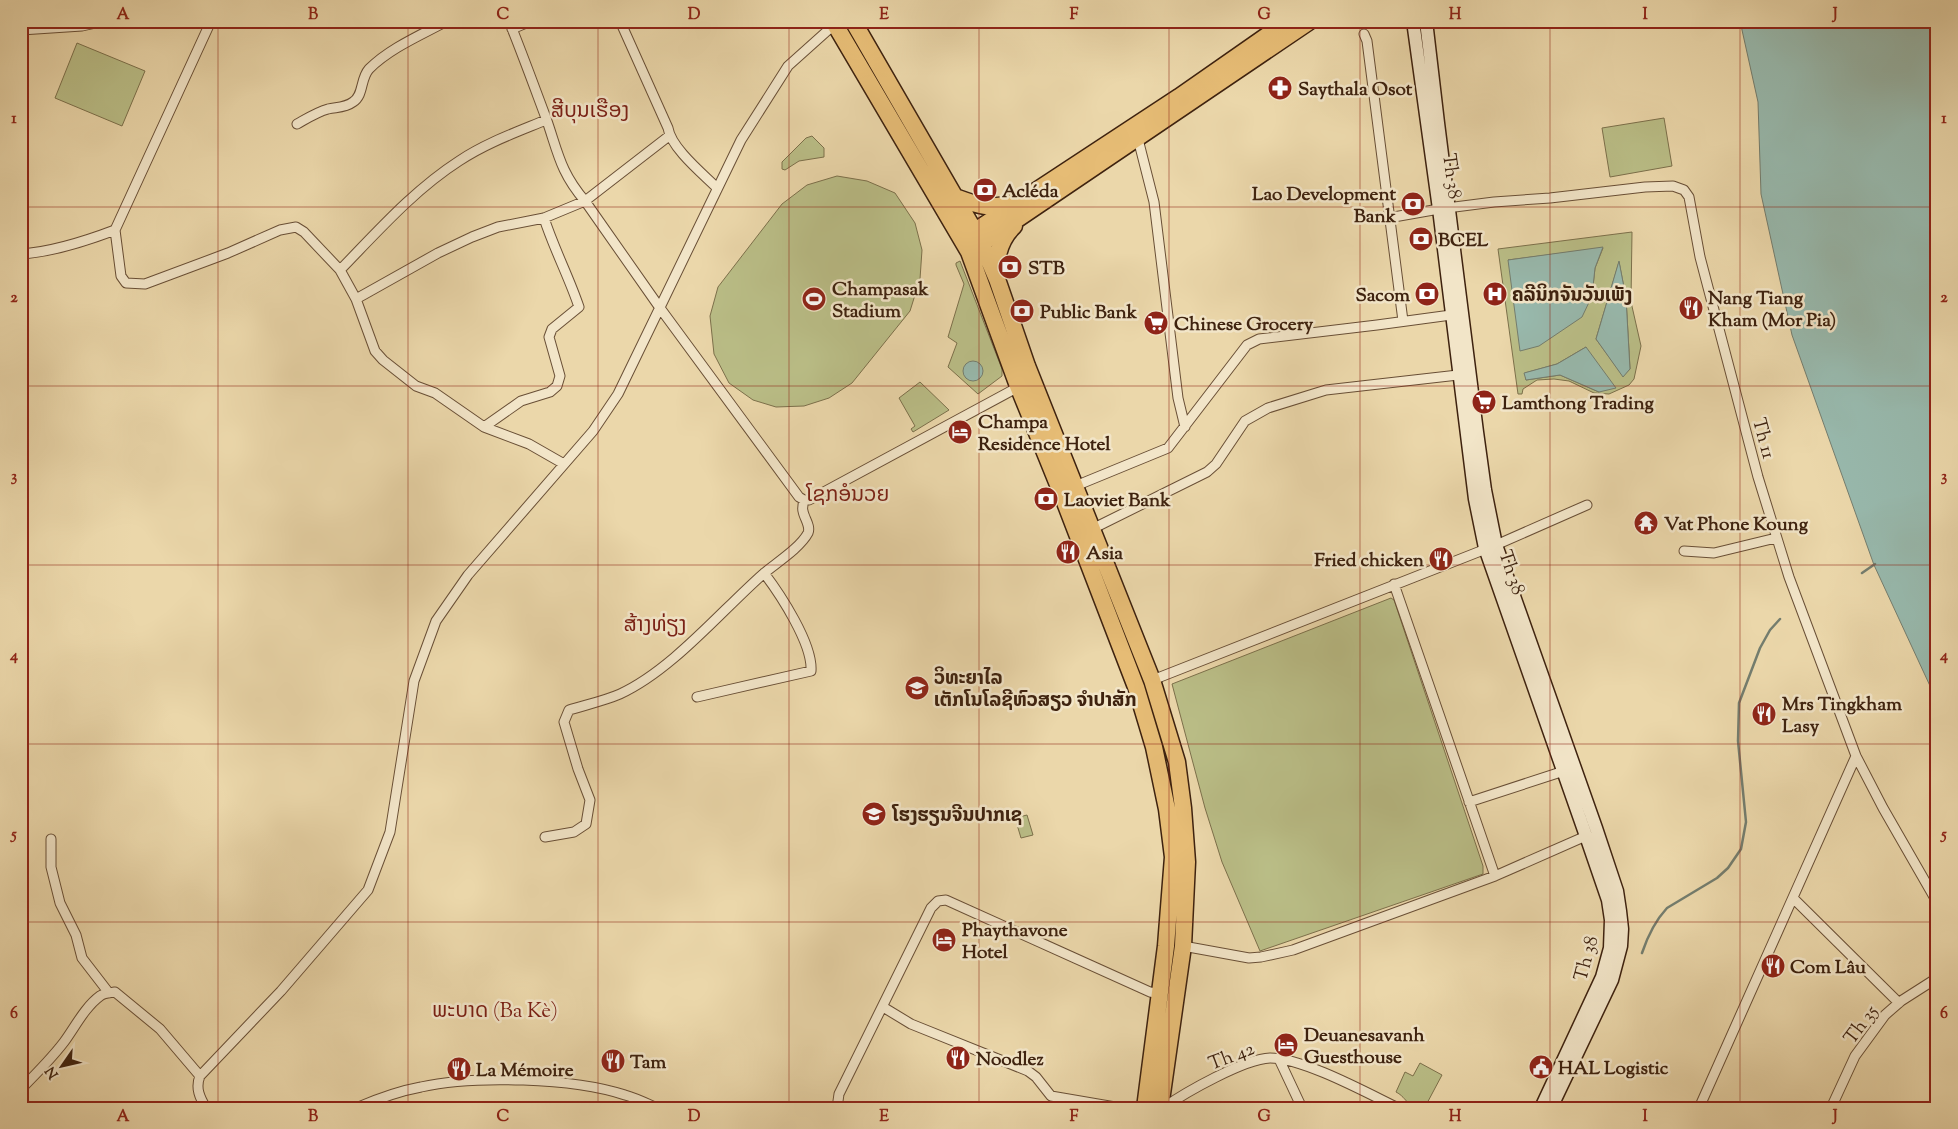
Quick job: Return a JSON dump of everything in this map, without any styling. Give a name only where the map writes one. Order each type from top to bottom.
[{"type":"highway","points":[[853,21],[955,197],[972,242],[1018,386],[1068,489],[1092,530],[1152,680],[1177,762],[1187,862],[1183,946],[1168,996],[1145,1108]]},
{"type":"highway","points":[[836,22],[972,242],[996,276],[1034,381],[1068,489],[1136,687],[1154,747],[1167,809],[1173,857],[1162,1108]]},
{"type":"highway","points":[[972,242],[1297,23]]},
{"type":"highway","points":[[955,197],[982,207],[1027,205]]},
{"type":"highway","points":[[996,276],[996,259],[1006,234],[1027,205]]},
{"type":"street","points":[[21,30],[105,21]]},
{"type":"street","points":[[211,21],[115,230],[121,276],[126,283],[134,285],[145,284],[228,253],[287,228],[296,227],[304,232],[340,270],[356,299],[375,350],[383,360],[416,386],[435,393],[484,427],[529,444],[564,464]]},
{"type":"street","points":[[297,124],[324,110],[342,108],[354,102],[360,95],[362,82],[367,71],[381,58],[447,21]]},
{"type":"street","points":[[532,21],[510,25],[561,165],[573,187],[799,497],[809,500],[1018,386],[1034,381]]},
{"type":"street","points":[[620,21],[668,128],[669,136],[694,166],[718,188]]},
{"type":"street","name":"Th 38","points":[[1413,21],[1444,208],[1477,432],[1491,546],[1596,828],[1616,891],[1620,911],[1621,946],[1612,980],[1551,1108]]},
{"type":"street","name":"Th 38","points":[[1426,21],[1438,124],[1451,314],[1475,499],[1608,900],[1611,934],[1610,948],[1602,977],[1541,1108]]},
{"type":"street","points":[[206,1108],[198,1091],[200,1076],[281,991],[368,890],[390,832],[414,681],[436,621],[468,575],[594,431],[618,394],[741,140],[788,66],[836,22]]},
{"type":"street","points":[[1364,34],[1367,40],[1388,218],[1403,320]]},
{"type":"street","points":[[340,270],[408,201],[448,168],[470,154],[546,120]]},
{"type":"street","points":[[1136,133],[1154,202],[1178,398],[1185,427]]},
{"type":"street","points":[[356,299],[438,253],[472,237],[506,224],[544,218],[585,201],[669,136]]},
{"type":"street","name":"Th 11","points":[[1388,218],[1444,208],[1645,187],[1673,186],[1684,190],[1689,197],[1700,257],[1758,477],[1804,621],[1856,756],[1883,808],[1937,902]]},
{"type":"street","points":[[484,427],[521,401],[550,392],[557,386],[560,376],[549,336],[552,329],[579,307],[574,290],[552,242],[544,218]]},
{"type":"street","points":[[21,254],[38,253],[115,230]]},
{"type":"street","points":[[1068,489],[1168,448],[1247,345],[1258,339],[1451,314]]},
{"type":"street","points":[[1092,530],[1207,472],[1216,464],[1245,421],[1268,408],[1326,390],[1458,375]]},
{"type":"street","points":[[544,837],[574,832],[586,824],[590,800],[578,769],[564,722],[569,710],[619,694],[658,670],[764,573],[799,544],[808,534],[808,526],[802,510],[804,500]]},
{"type":"street","points":[[1136,687],[1491,546],[1587,505]]},
{"type":"street","points":[[1684,551],[1714,554],[1776,538]]},
{"type":"street","points":[[697,697],[811,671],[802,635],[780,595],[764,573]]},
{"type":"street","points":[[1394,584],[1495,876]]},
{"type":"street","points":[[1699,1108],[1856,756]]},
{"type":"street","points":[[1469,802],[1564,771]]},
{"type":"street","points":[[1183,946],[1249,958],[1285,952],[1495,876],[1586,836]]},
{"type":"street","points":[[51,839],[51,867],[60,903],[76,935],[82,958],[108,993]]},
{"type":"street","points":[[1793,898],[1899,1003]]},
{"type":"street","points":[[837,1108],[839,1094],[931,908],[941,900],[946,900],[1150,992],[1168,996]]},
{"type":"street","name":"Th 35","points":[[1831,1108],[1855,1056],[1885,1015],[1899,1003],[1937,978]]},
{"type":"street","points":[[21,1088],[53,1056],[90,1006],[102,994],[115,992],[160,1029],[200,1076]]},
{"type":"street","points":[[883,1007],[911,1024],[1028,1071],[1036,1077],[1051,1096],[1121,1108]]},
{"type":"street","name":"Th 42","points":[[1162,1108],[1182,1095],[1218,1077],[1256,1061],[1269,1058],[1301,1064],[1398,1108]]},
{"type":"street","points":[[1279,1059],[1302,1108]]},
{"type":"street","points":[[356,1108],[375,1100],[422,1086],[483,1080],[558,1083],[595,1088],[625,1095],[656,1108]]},
{"type":"green space","points":[[77,43],[145,71],[122,126],[55,98]]},
{"type":"green space","points":[[1664,118],[1672,166],[1610,177],[1602,128]]},
{"type":"green space","points":[[812,136],[824,148],[824,157],[799,161],[785,170],[782,169],[782,162],[806,138]]},
{"type":"green space","name":"Champasak Stadium","points":[[837,176],[867,181],[895,193],[915,223],[922,250],[920,279],[910,311],[852,383],[829,398],[804,406],[776,407],[753,400],[729,383],[714,354],[710,316],[718,287],[782,204],[807,185]]},
{"type":"green space","points":[[1632,232],[1631,302],[1641,346],[1634,379],[1629,385],[1609,394],[1594,393],[1569,381],[1554,379],[1537,380],[1523,389],[1522,394],[1518,394],[1498,249]],"holes":[[[1603,248],[1595,268],[1592,295],[1508,260]],[[1619,262],[1626,298],[1630,369],[1623,376],[1596,339]],[[1586,347],[1599,392],[1560,375],[1526,380],[1525,373],[1557,364]]]},
{"type":"green space","points":[[960,261],[1002,369],[1002,376],[978,394],[948,367],[957,343],[948,337],[964,284],[956,265]]},
{"type":"green space","points":[[920,382],[949,410],[913,432],[911,429],[915,426],[899,398]]},
{"type":"green space","points":[[1391,598],[1394,600],[1483,866],[1483,874],[1260,951],[1222,862],[1205,808],[1172,684]]},
{"type":"green space","points":[[1027,815],[1033,835],[1021,838],[1015,818]]},
{"type":"green space","points":[[1420,1063],[1442,1075],[1425,1107],[1415,1107],[1396,1092],[1405,1072],[1413,1076]]},
{"type":"water","points":[[1740,21],[1937,21],[1937,701],[1874,565],[1792,335],[1761,194],[1758,102]]},
{"type":"water","points":[[1603,247],[1595,268],[1592,296],[1582,317],[1539,346],[1520,351],[1508,260]]},
{"type":"water","points":[[1619,261],[1626,298],[1630,369],[1623,377],[1596,339]]},
{"type":"water","points":[[1586,347],[1616,388],[1599,392],[1560,375],[1526,380],[1524,373],[1557,364]]},
{"type":"water","points":[[973,361],[980,364],[983,371],[980,378],[973,381],[966,378],[963,371],[966,364]]},
{"type":"waterway","points":[[1862,573],[1875,564]]},
{"type":"waterway","points":[[1642,953],[1652,929],[1667,908],[1717,878],[1728,868],[1741,849],[1746,822],[1738,741],[1739,703],[1760,648],[1770,630],[1780,619]]},
{"type":"place","name":"Saythala Osot","points":[[1280,88]]},
{"type":"place","name":"Acléda","points":[[985,190]]},
{"type":"place","name":"Lao Development Bank","points":[[1413,204]]},
{"type":"place","name":"BCEL","points":[[1421,239]]},
{"type":"place","name":"STB","points":[[1010,267]]},
{"type":"place","name":"Sacom","points":[[1427,294]]},
{"type":"place","name":"ຄລີນິກຈັນວັນເພັງ","points":[[1495,294]]},
{"type":"place","name":"Champasak Stadium","points":[[814,299]]},
{"type":"place","name":"Nang Tiang Kham (Mor Pia)","points":[[1691,308]]},
{"type":"place","name":"Public Bank","points":[[1022,311]]},
{"type":"place","name":"Chinese Grocery","points":[[1156,323]]},
{"type":"place","name":"Lamthong Trading","points":[[1484,402]]},
{"type":"place","name":"Champa Residence Hotel","points":[[960,432]]},
{"type":"place","name":"Laoviet Bank","points":[[1046,499]]},
{"type":"place","name":"Vat Phone Koung","points":[[1646,523]]},
{"type":"place","name":"Asia","points":[[1068,552]]},
{"type":"place","name":"Fried chicken","points":[[1441,559]]},
{"type":"place","name":"ວິທະຍາໄລ ເຕັກໂນໂລຊີຫົວສຽວ ຈຳປາສັກ","points":[[917,688]]},
{"type":"place","name":"Mrs Tingkham Lasy","points":[[1764,714]]},
{"type":"place","name":"ໂຮງຮຽນຈີນປາກເຊ","points":[[874,814]]},
{"type":"place","name":"Phaythavone Hotel","points":[[944,940]]},
{"type":"place","name":"Com Lâu","points":[[1773,966]]},
{"type":"place","name":"Deuanesavanh Guesthouse","points":[[1286,1045]]},
{"type":"place","name":"Noodlez","points":[[958,1058]]},
{"type":"place","name":"Tam","points":[[613,1061]]},
{"type":"place","name":"HAL Logistic","points":[[1541,1067]]},
{"type":"place","name":"La Mémoire","points":[[459,1069]]},
{"type":"district","name":"ສີບຸນເຮືອງ","points":[[590,110]]},
{"type":"district","name":"ໂຊກອໍນວຍ","points":[[848,494]]},
{"type":"district","name":"ສ້າງທ່ຽງ","points":[[655,624]]},
{"type":"district","name":"ພະບາດ (Ba Kè)","points":[[495,1010]]}]
